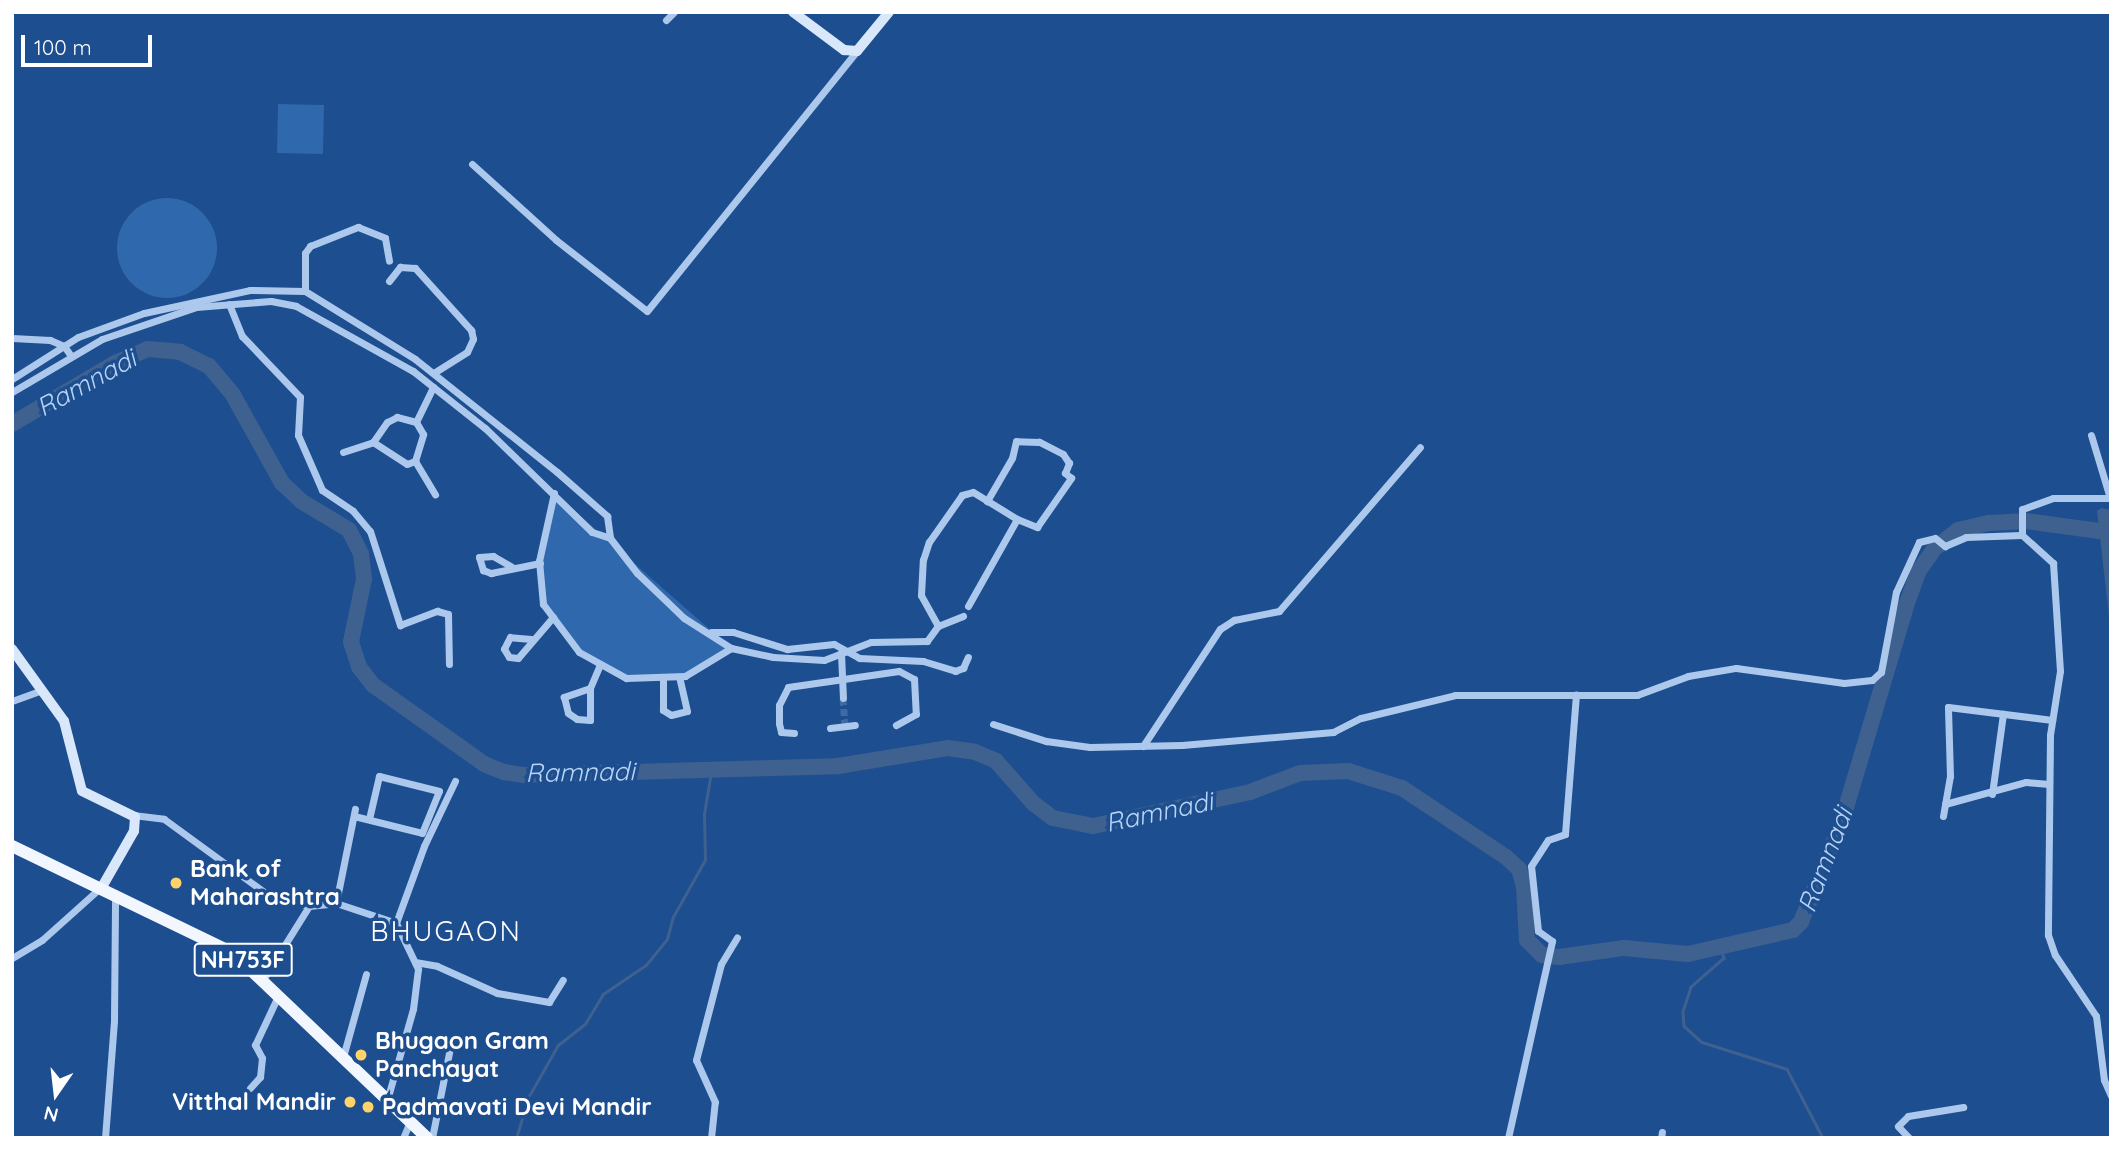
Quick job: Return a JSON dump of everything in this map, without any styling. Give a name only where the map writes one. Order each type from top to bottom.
[{"type":"main road","name":"NH753F","points":[[12,846],[114,892],[222,947],[264,978],[387,1100],[430,1138]]},
{"type":"street","points":[[666,20],[674,12]]},
{"type":"street","points":[[793,12],[844,50],[857,51]]},
{"type":"street","points":[[472,164],[556,240],[647,311],[889,12]]},
{"type":"street","points":[[305,291],[310,246],[358,227],[385,238],[388,261]]},
{"type":"street","points":[[389,281],[400,267],[415,268],[471,330],[467,352],[434,373]]},
{"type":"street","points":[[271,288],[271,301]]},
{"type":"street","points":[[12,379],[64,346],[144,313],[271,288],[305,291],[434,373],[499,422],[607,516],[610,538],[656,594],[731,648],[809,661],[871,642],[927,641],[938,626],[963,615]]},
{"type":"street","points":[[12,392],[102,339],[196,307],[271,301],[296,306],[347,333],[433,387],[554,492],[592,532],[610,538]]},
{"type":"street","points":[[229,304],[242,336],[300,397],[298,435],[321,490],[353,511],[370,531],[400,625],[437,611],[448,614],[449,664]]},
{"type":"street","points":[[12,338],[64,346],[71,356]]},
{"type":"street","points":[[416,422],[433,387]]},
{"type":"street","points":[[342,452],[373,442],[387,422],[397,417],[416,422],[423,434],[415,461],[435,494]]},
{"type":"street","points":[[2091,435],[2111,498],[2053,498],[2022,509],[2022,532],[2053,563],[2060,671],[2052,720],[2049,784],[2048,935],[2055,955],[2096,1016],[2104,1080],[2111,1096]]},
{"type":"street","points":[[938,626],[921,595],[929,542],[962,495],[973,492],[1017,519],[1037,527],[1071,478],[1065,473],[1069,463],[1063,454],[1039,442],[1016,441],[1012,458],[987,500]]},
{"type":"street","points":[[373,442],[407,464],[415,461]]},
{"type":"street","points":[[1143,746],[1220,629],[1234,620],[1279,611],[1420,447]]},
{"type":"street","points":[[554,492],[540,563],[543,604],[579,652],[626,678],[679,677],[731,648]]},
{"type":"street","points":[[968,606],[1017,519]]},
{"type":"street","points":[[993,724],[1064,744],[1143,746],[1333,732],[1361,718],[1455,695],[1637,695],[1688,676],[1736,668],[1844,683],[1872,680],[1881,672],[1896,592],[1919,542],[1937,540],[1945,546],[1966,537],[2022,532]]},
{"type":"street","points":[[512,567],[540,563]]},
{"type":"street","points":[[531,639],[553,617]]},
{"type":"street","points":[[710,632],[733,632],[787,649],[834,644],[859,658],[923,661],[955,671],[963,668],[968,657]]},
{"type":"street","points":[[12,649],[64,721],[82,791],[133,815],[164,819],[267,894],[309,906],[336,903],[396,923],[415,962],[420,980],[387,1100]]},
{"type":"street","points":[[843,698],[844,652]]},
{"type":"street","points":[[590,688],[564,698],[568,713],[577,719],[590,720],[590,688],[600,664]]},
{"type":"street","points":[[794,733],[781,732],[779,723],[779,705],[788,687],[899,671],[914,679],[916,714],[896,725]]},
{"type":"street","points":[[663,677],[663,709],[671,715],[687,711],[679,677]]},
{"type":"street","points":[[12,701],[40,691]]},
{"type":"street","points":[[1508,1138],[1552,941],[1538,931],[1531,866],[1548,840],[1565,834],[1576,694]]},
{"type":"street","points":[[1943,816],[1950,776],[1948,707],[2052,720]]},
{"type":"street","points":[[1992,794],[2004,714]]},
{"type":"street","points":[[830,728],[855,725]]},
{"type":"street","points":[[336,903],[355,812],[369,819],[422,833],[439,791],[379,776],[369,819]]},
{"type":"street","points":[[396,923],[407,903],[424,846],[456,781]]},
{"type":"street","points":[[1945,804],[1992,794],[2026,782],[2049,784]]},
{"type":"street","points":[[12,958],[42,940],[102,887],[134,831],[133,815]]},
{"type":"street","points":[[105,1138],[114,1020],[114,892]]},
{"type":"street","points":[[264,978],[309,906]]},
{"type":"street","points":[[711,1138],[715,1102],[696,1060],[721,964],[737,937]]},
{"type":"street","points":[[415,962],[437,966],[497,993],[550,1002],[563,980]]},
{"type":"street","points":[[343,1057],[366,974]]},
{"type":"street","points":[[250,1088],[260,1077],[262,1058],[255,1045],[279,993]]},
{"type":"street","points":[[430,1138],[451,1042]]},
{"type":"street","points":[[1909,1138],[1898,1126],[1908,1116],[1963,1107]]},
{"type":"street","points":[[403,1138],[411,1119]]},
{"type":"shaded area","points":[[278,104],[324,105],[323,154],[277,153]]},
{"type":"shaded area","points":[[167,198],[195,206],[209,220],[217,248],[209,276],[195,290],[167,298],[139,290],[125,276],[117,248],[125,220],[139,206]]},
{"type":"shaded area","points":[[554,493],[731,648],[685,676],[626,678],[579,652],[543,604],[539,561]]},
{"type":"shaded area","points":[[2101,508],[2111,510],[2111,634],[2097,511]]},
{"type":"waterway","name":"Ramnadi","points":[[12,424],[115,363],[148,349],[180,352],[209,366],[233,395],[282,483],[301,501],[349,530],[361,554],[364,579],[351,642],[359,667],[373,685],[484,764],[504,772],[524,775],[838,766],[948,748],[975,752],[996,761],[1033,803],[1053,818],[1093,826],[1250,792],[1300,773],[1348,771],[1402,788],[1506,857],[1519,869],[1524,887],[1527,940],[1542,955],[1559,957],[1624,948],[1688,954],[1793,930],[1801,922],[1842,821],[1907,603],[1918,572],[1934,549],[1958,530],[1989,523],[2026,521],[2099,531]]},
{"type":"waterway","points":[[516,1138],[529,1096],[558,1045],[585,1024],[603,994],[646,965],[667,939],[673,917],[705,860],[704,814],[711,772]]},
{"type":"waterway","points":[[1720,947],[1724,958],[1691,987],[1683,1012],[1684,1026],[1702,1042],[1787,1069],[1823,1138]]},
{"type":"tunnel","points":[[843,698],[845,726]]},
{"type":"place","name":"Bank of Maharashtra","points":[[176,883]]},
{"type":"place","name":"Bhugaon Gram Panchayat","points":[[361,1055]]},
{"type":"place","name":"Vitthal Mandir","points":[[350,1102]]},
{"type":"place","name":"Padmavati Devi Mandir","points":[[368,1107]]},
{"type":"district","name":"BHUGAON","points":[[446,931]]}]
